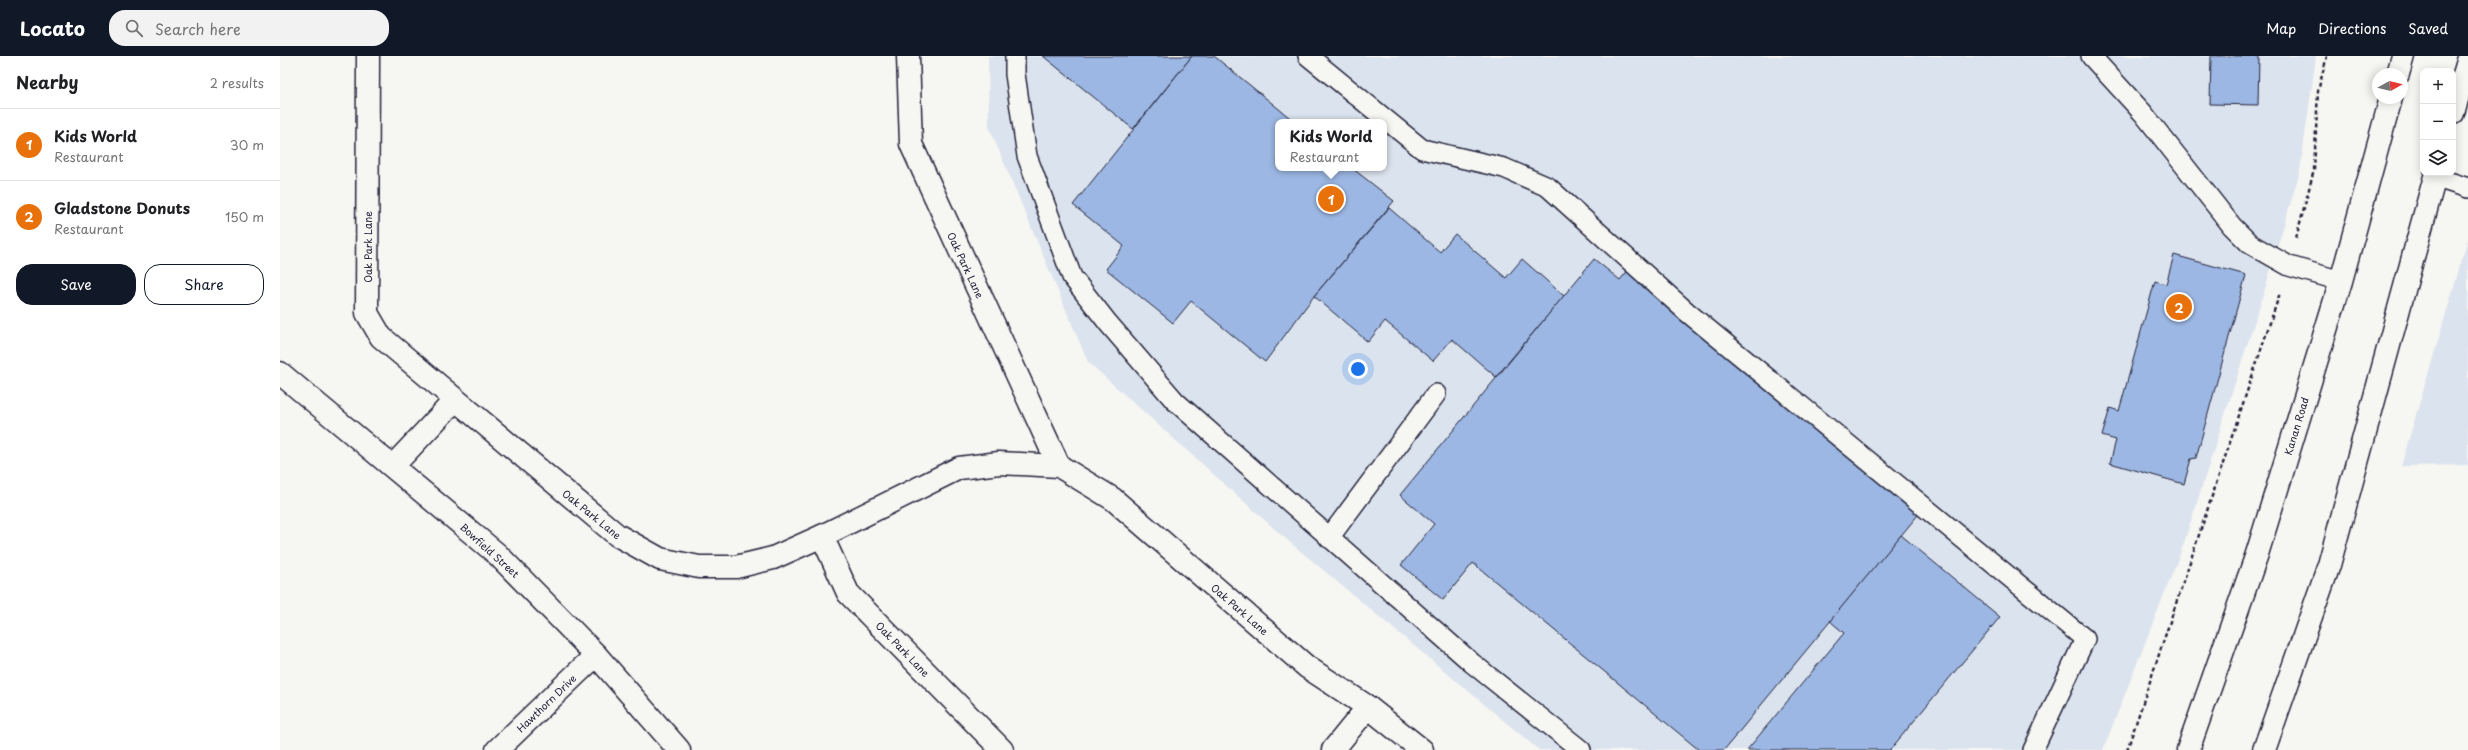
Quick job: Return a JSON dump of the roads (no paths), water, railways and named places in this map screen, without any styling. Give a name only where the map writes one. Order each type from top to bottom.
[{"type":"street","name":"Oak Park Lane","points":[[368,56],[367,313],[381,337],[617,535],[660,559],[699,567],[736,567],[772,558],[822,536],[958,468],[999,463],[1059,466],[1112,499],[1307,667],[1368,707],[1422,750]]},
{"type":"street","name":"Oak Park Lane","points":[[908,56],[911,144],[1059,466]]},
{"type":"street","points":[[2400,68],[2403,56]]},
{"type":"street","points":[[2456,104],[2468,61]]},
{"type":"street","name":"Kanan Road","points":[[2188,750],[2257,554],[2341,281],[2390,104]]},
{"type":"street","points":[[2264,750],[2329,565],[2435,176]]},
{"type":"street","name":"Bowfield Street","points":[[280,373],[497,554],[596,655],[679,750]]},
{"type":"street","points":[[393,466],[455,400]]},
{"type":"street","name":"Oak Park Lane","points":[[822,536],[848,593],[1002,750]]},
{"type":"street","name":"Hawthorn Drive","points":[[496,750],[596,655]]},
{"type":"street","points":[[1333,750],[1368,707]]},
{"type":"lane","points":[[1015,56],[1015,74],[1027,156],[1072,277],[1108,323],[1175,401],[1472,663],[1581,750]]},
{"type":"lane","points":[[1308,56],[1385,119]]},
{"type":"lane","points":[[2091,56],[2143,113],[2232,226],[2250,244],[2289,266],[2341,281]]},
{"type":"lane","points":[[1387,120],[1422,149],[1504,168],[1548,187],[1687,312],[2085,639],[2033,750]]},
{"type":"lane","points":[[2438,176],[2468,188]]},
{"type":"lane","points":[[1329,538],[1436,394]]},
{"type":"place","name":"Kids World","points":[[1331,199]]},
{"type":"place","name":"Gladstone Donuts","points":[[2179,307]]}]
